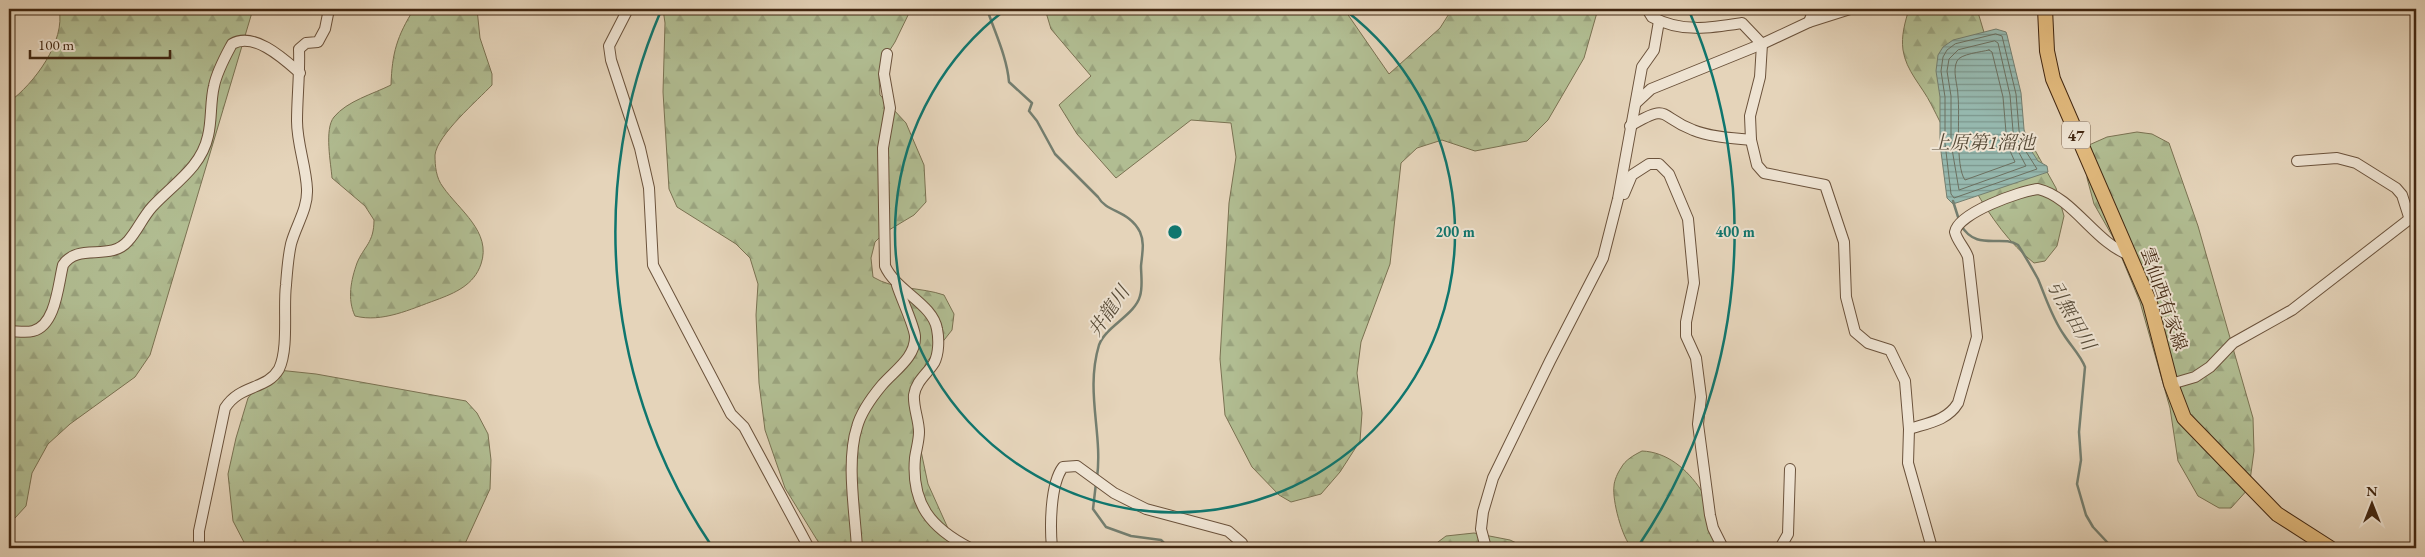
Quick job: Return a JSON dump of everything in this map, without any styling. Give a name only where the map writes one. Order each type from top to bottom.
[{"type":"main road","name":"雲仙西有家線","points":[[2045,9],[2047,51],[2054,79],[2150,303],[2171,384],[2184,418],[2200,437],[2277,514],[2324,547]]},
{"type":"street","points":[[199,548],[199,531],[225,408],[230,398],[239,392],[262,384],[270,378],[278,369],[282,358],[286,287],[291,244],[305,209],[307,189],[297,121],[300,73],[299,49],[306,43],[318,42],[325,28],[330,9]]},
{"type":"street","points":[[628,9],[609,46],[611,60],[640,148],[649,188],[653,265],[731,414],[744,427],[809,548]]},
{"type":"street","points":[[1647,9],[1652,17],[1659,21],[1679,26],[1702,29],[1742,23],[1762,44],[1760,77],[1750,116],[1751,140],[1757,165],[1764,173],[1825,185],[1844,242],[1846,297],[1855,332],[1868,343],[1890,350],[1905,381],[1909,429],[1908,463],[1932,548]]},
{"type":"street","points":[[1809,22],[1814,9]]},
{"type":"street","points":[[1637,102],[1651,90],[1762,44],[1809,22],[1850,9]]},
{"type":"street","points":[[1486,548],[1481,529],[1482,512],[1493,478],[1603,258],[1618,200],[1642,67],[1654,50],[1659,21]]},
{"type":"street","points":[[9,331],[32,331],[45,325],[52,311],[63,265],[66,260],[76,253],[114,252],[127,243],[150,209],[184,178],[199,157],[208,136],[214,86],[232,44],[242,40],[256,43],[285,59],[300,73]]},
{"type":"street","points":[[886,54],[884,74],[890,108],[883,148],[885,266],[890,277],[929,312],[936,322],[937,354],[935,362],[917,385],[914,395],[919,433],[915,458],[916,492],[922,508],[957,544],[970,548]]},
{"type":"street","points":[[1630,126],[1650,114],[1659,113],[1666,114],[1692,130],[1751,140]]},
{"type":"street","points":[[2171,384],[2195,376],[2210,367],[2233,343],[2292,310],[2413,217],[2396,188],[2356,163],[2337,158],[2297,161]]},
{"type":"street","points":[[1618,200],[1626,192],[1632,175],[1650,164],[1659,164],[1669,174],[1688,219],[1694,283],[1686,322],[1686,336],[1696,358],[1700,388],[1698,432],[1710,515],[1723,548]]},
{"type":"street","points":[[1909,429],[1947,417],[1953,411],[1958,403],[1977,337],[1968,257],[1963,245],[1954,232],[1960,223],[1983,208],[2038,189],[2053,194],[2117,248],[2130,255]]},
{"type":"street","points":[[858,548],[853,467],[856,428],[860,415],[882,385],[906,360],[914,348],[915,334],[897,284]]},
{"type":"street","points":[[1052,548],[1055,487],[1058,474],[1063,467],[1076,466],[1114,493],[1146,510],[1228,531],[1242,543],[1243,548]]},
{"type":"street","points":[[1780,548],[1788,534],[1790,469]]},
{"type":"green space","points":[[59,9],[253,9],[150,355],[135,377],[70,424],[48,444],[32,473],[26,506],[15,518],[9,521],[9,102],[38,73],[53,48],[60,21]]},
{"type":"green space","points":[[414,9],[477,9],[480,38],[492,74],[492,85],[450,128],[437,147],[435,159],[439,180],[472,222],[482,242],[483,252],[481,264],[474,278],[457,291],[407,311],[376,318],[365,318],[355,316],[351,303],[352,283],[357,263],[372,234],[374,220],[365,206],[332,178],[329,130],[331,122],[339,111],[361,98],[391,85],[396,45]]},
{"type":"green space","points":[[663,9],[911,9],[895,42],[881,64],[879,78],[880,95],[906,123],[924,165],[926,202],[914,215],[884,233],[875,242],[871,258],[873,277],[890,284],[944,295],[954,314],[952,330],[926,363],[918,382],[914,418],[928,484],[951,535],[966,548],[822,548],[785,488],[765,430],[759,383],[756,315],[758,284],[750,258],[736,244],[677,207],[669,189],[663,92],[665,23]]},
{"type":"green space","points":[[1045,9],[1344,9],[1389,74],[1440,28],[1452,9],[1598,9],[1584,58],[1548,120],[1527,141],[1475,151],[1442,140],[1417,148],[1401,163],[1390,264],[1361,342],[1357,373],[1362,413],[1360,441],[1340,472],[1321,494],[1291,502],[1279,495],[1252,467],[1225,415],[1220,359],[1229,203],[1236,157],[1231,123],[1191,120],[1116,178],[1077,134],[1059,105],[1091,76],[1051,29]]},
{"type":"green space","points":[[1909,9],[1977,9],[2001,89],[2056,188],[2064,216],[2057,246],[2045,261],[2034,263],[2001,229],[1987,210],[1963,168],[1927,97],[1907,65],[1903,50],[1903,40]]},
{"type":"green space","points":[[2137,132],[2152,134],[2169,143],[2198,226],[2253,418],[2254,451],[2249,488],[2231,508],[2219,508],[2198,496],[2178,461],[2170,408],[2140,302],[2114,239],[2094,204],[2087,178],[2089,145],[2107,137]]},
{"type":"green space","points":[[278,370],[316,374],[466,401],[477,413],[488,434],[491,460],[490,489],[463,548],[247,548],[233,521],[228,474],[248,398],[262,381]]},
{"type":"green space","points":[[1642,451],[1668,458],[1683,469],[1695,482],[1708,502],[1723,548],[1632,548],[1628,543],[1618,518],[1614,484],[1617,474],[1623,465]]},
{"type":"green space","points":[[1474,533],[1510,540],[1527,548],[1430,548],[1446,536]]},
{"type":"water","name":"上原第1溜池","points":[[1996,29],[2006,32],[2007,35],[2021,93],[2025,141],[2038,161],[2047,166],[2048,172],[1953,204],[1947,198],[1940,144],[1940,97],[1936,71],[1938,55],[1943,47],[1953,40]]},
{"type":"waterway","name":"井龍川","points":[[987,9],[1003,54],[1009,82],[1032,103],[1029,111],[1037,121],[1055,154],[1102,202],[1130,220],[1142,236],[1140,296],[1132,309],[1103,338],[1099,345],[1095,362],[1094,396],[1098,445],[1097,478]]},
{"type":"waterway","name":"引無田川","points":[[1953,201],[1959,220]]},
{"type":"waterway","name":"引無田川","points":[[1961,225],[1974,238],[2012,242],[2018,245],[2038,279],[2056,322],[2085,367],[2079,432],[2081,460],[2077,484],[2086,515],[2093,527],[2107,542],[2109,548]]},
{"type":"waterway","name":"井龍川","points":[[1096,483],[1093,509],[1106,527],[1131,536],[1161,540],[1169,548]]}]
